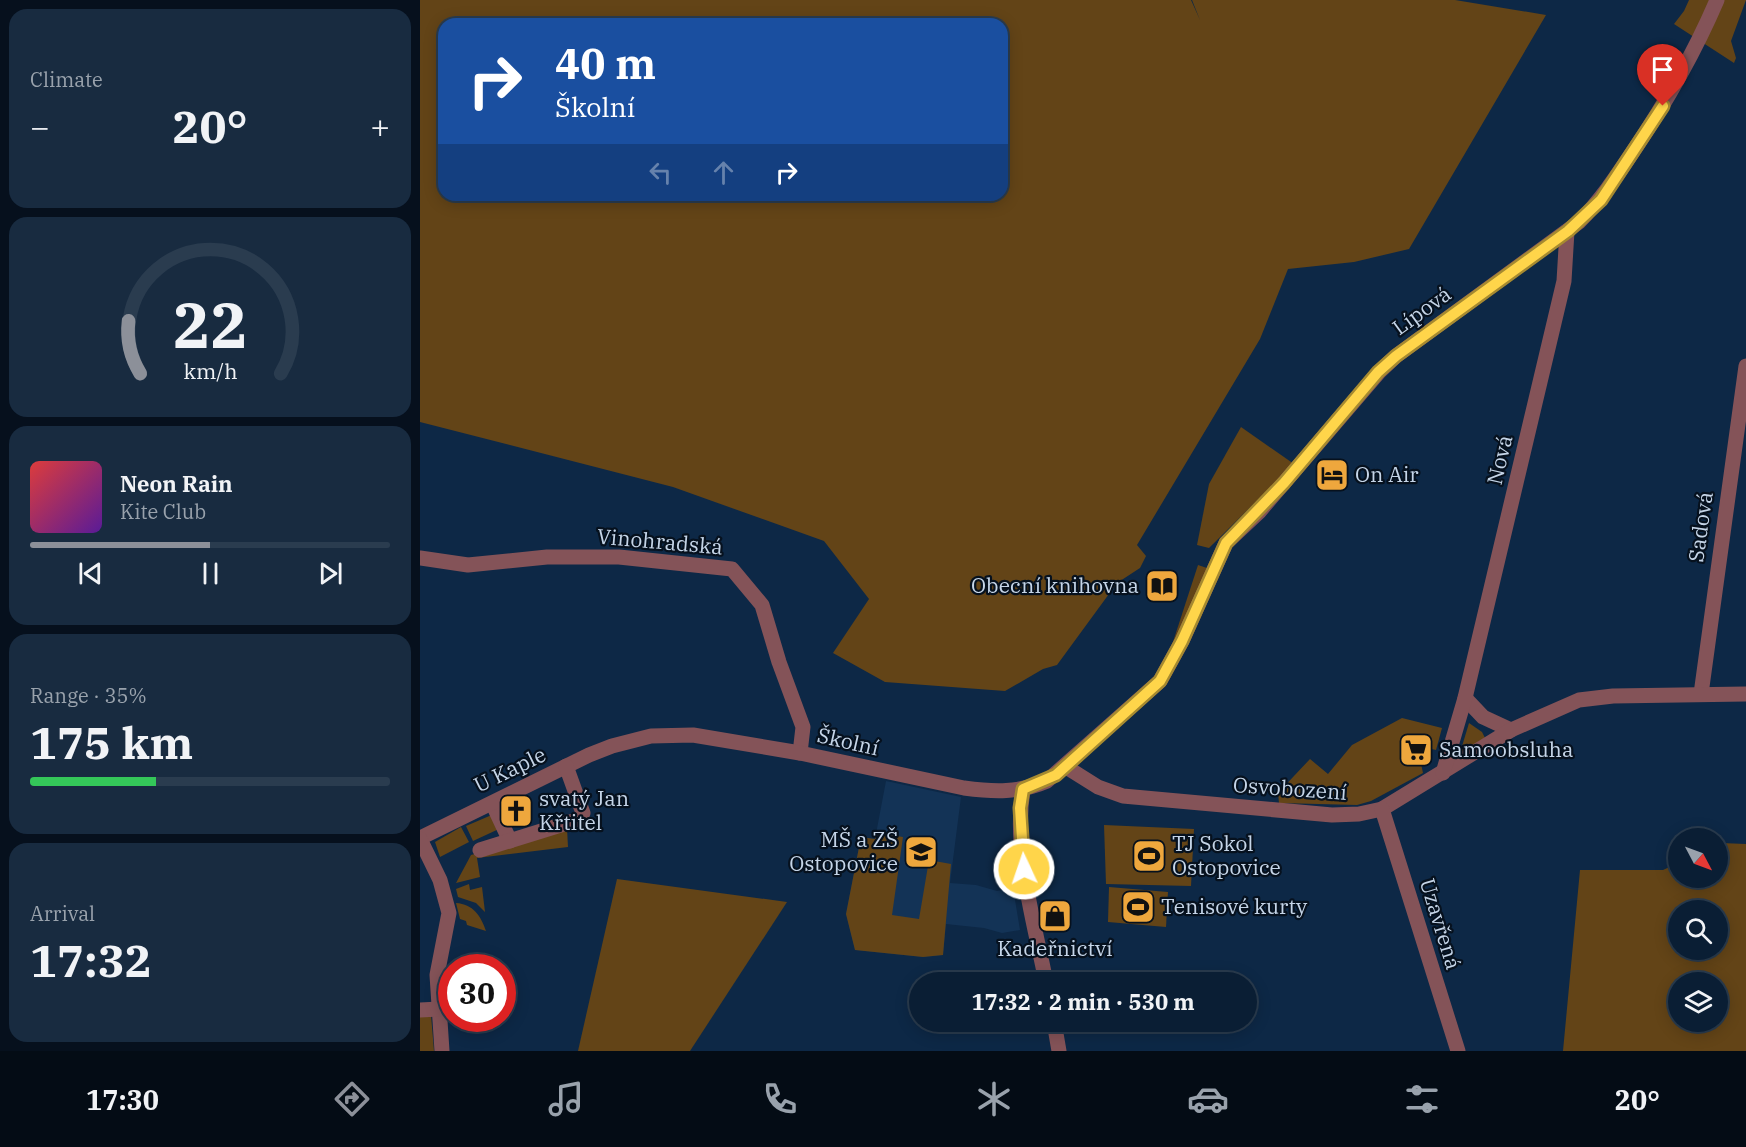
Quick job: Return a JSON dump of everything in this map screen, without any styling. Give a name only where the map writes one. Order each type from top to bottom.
[{"type":"street","name":"Lípová","points":[[1106,731],[1160,681],[1226,543],[1282,486],[1378,372],[1396,356],[1568,231],[1601,200],[1654,121],[1700,41],[1717,0]]},
{"type":"street","name":"Nová","points":[[1443,773],[1465,705],[1564,281],[1568,231]]},
{"type":"street","name":"Sadová","points":[[1701,694],[1746,366]]},
{"type":"street","name":"Vinohradská","points":[[420,558],[468,565],[547,557],[619,556],[732,569],[762,604],[779,662],[803,728],[800,753]]},
{"type":"street","name":"Osvobození","points":[[1066,767],[1098,787],[1123,796],[1332,815],[1359,814],[1382,809],[1443,773],[1504,731],[1579,700],[1613,696],[1746,694]]},
{"type":"street","points":[[1465,705],[1504,731]]},
{"type":"street","name":"Školní","points":[[566,766],[612,746],[651,736],[714,737],[960,788],[998,792],[1023,789],[1047,781],[1106,731]]},
{"type":"street","name":"U Kaple","points":[[420,838],[566,766],[582,816],[577,821],[480,850]]},
{"type":"street","points":[[1023,789],[1020,808],[1024,869],[1044,972]]},
{"type":"street","name":"U Kaple","points":[[495,808],[510,841]]},
{"type":"street","name":"Uzavřená","points":[[1382,809],[1458,1051]]},
{"type":"street","points":[[420,838],[440,880],[449,912],[441,954]]},
{"type":"street","points":[[438,970],[438,992]]},
{"type":"street","points":[[420,1010],[438,1009]]},
{"type":"street","points":[[441,1032],[442,1051]]},
{"type":"street","points":[[1056,1032],[1059,1051]]},
{"type":"shaded area","points":[[420,0],[1191,0],[1200,20],[1192,0],[1455,0],[1546,15],[1409,249],[1354,262],[1288,269],[1260,339],[1137,545],[1146,556],[1140,568],[1117,583],[1057,665],[1043,669],[1005,691],[885,682],[833,653],[869,599],[824,541],[673,487],[420,422]]},
{"type":"shaded area","points":[[1689,0],[1746,0],[1731,41],[1736,58],[1734,63],[1674,24]]},
{"type":"shaded area","points":[[1241,427],[1294,464],[1209,548],[1197,545],[1209,484]]},
{"type":"shaded area","points":[[1198,565],[1207,568],[1172,654],[1171,648]]},
{"type":"shaded area","points":[[1402,718],[1442,728],[1436,750],[1423,747],[1420,759],[1423,773],[1371,801],[1357,805],[1279,803],[1278,793],[1310,759],[1328,774],[1352,745]]},
{"type":"shaded area","points":[[1469,723],[1482,732],[1485,738],[1460,753]]},
{"type":"shaded area","points":[[886,781],[961,797],[950,883],[976,885],[997,891],[1013,888],[1020,930],[1002,933],[984,928],[946,924],[943,955],[923,957],[855,950],[846,914],[861,837],[875,839]]},
{"type":"shaded area","points":[[494,814],[501,828],[473,841],[466,826]]},
{"type":"shaded area","name":"TJ Sokol Ostopovice","points":[[1104,825],[1194,829],[1191,886],[1106,884]]},
{"type":"shaded area","points":[[461,827],[469,842],[440,857],[435,842]]},
{"type":"shaded area","points":[[567,828],[568,847],[477,858],[480,877],[456,883],[471,855]]},
{"type":"shaded area","points":[[876,833],[903,837],[892,915],[919,919],[929,860],[951,864],[943,955],[923,957],[855,950],[846,914],[861,837],[875,839]]},
{"type":"shaded area","points":[[1728,843],[1746,844],[1746,1051],[1563,1051],[1580,870],[1663,870],[1668,868],[1668,888],[1728,888]]},
{"type":"shaded area","points":[[617,879],[787,902],[690,1051],[578,1051]]},
{"type":"shaded area","points":[[469,884],[470,890],[482,887],[485,912],[476,903],[458,897],[456,889]]},
{"type":"shaded area","name":"Tenisové kurty","points":[[1109,887],[1168,892],[1166,927],[1108,922]]},
{"type":"shaded area","points":[[456,903],[472,908],[482,920],[486,931],[467,925],[466,921],[460,919]]},
{"type":"shaded area","points":[[420,1014],[431,1015],[434,1051],[420,1051]]},
{"type":"place","name":"On Air","points":[[1332,475]]},
{"type":"place","name":"Obecní knihovna","points":[[1162,586]]},
{"type":"place","name":"Samoobsluha","points":[[1416,750]]},
{"type":"place","name":"svatý Jan Křtitel","points":[[516,811]]},
{"type":"place","name":"MŠ a ZŠ Ostopovice","points":[[921,852]]},
{"type":"place","name":"TJ Sokol Ostopovice","points":[[1149,856]]},
{"type":"place","name":"Tenisové kurty","points":[[1138,907]]},
{"type":"place","name":"Kadeřnictví","points":[[1055,916]]},
{"type":"route","points":[[1024,869],[1020,808],[1023,789],[1047,781],[1056,775],[1160,681],[1171,664],[1226,543],[1259,512],[1378,372],[1396,356],[1579,222],[1601,200],[1663,106]]}]
